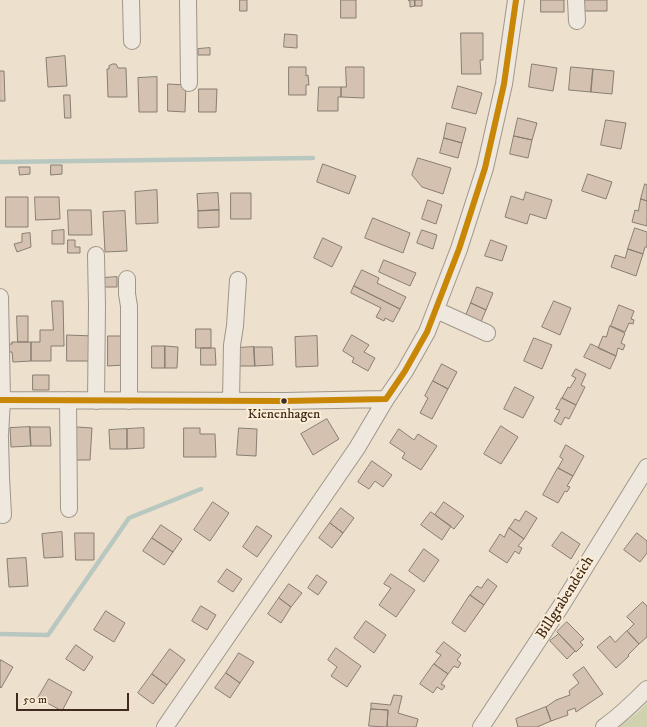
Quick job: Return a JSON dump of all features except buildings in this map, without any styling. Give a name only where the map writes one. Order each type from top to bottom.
[{"type":"street","points":[[131,0],[132,41]]},
{"type":"street","points":[[188,0],[189,83]]},
{"type":"street","points":[[166,727],[357,448],[386,399],[405,371],[427,332],[459,249],[485,168],[504,84],[516,0]]},
{"type":"street","points":[[576,0],[577,21]]},
{"type":"street","points":[[96,255],[96,401]]},
{"type":"street","points":[[127,279],[129,306],[129,401]]},
{"type":"street","points":[[231,401],[232,345],[235,326],[238,280]]},
{"type":"street","points":[[0,297],[0,436],[3,515]]},
{"type":"street","points":[[436,310],[488,333]]},
{"type":"street","points":[[1,400],[284,401],[386,399]]},
{"type":"street","points":[[68,400],[69,509]]},
{"type":"street","name":"Billgrabendeich","points":[[481,727],[562,606],[647,467]]},
{"type":"street","points":[[604,727],[632,704],[647,689]]},
{"type":"green space","points":[[647,703],[647,727],[619,727],[637,713]]},
{"type":"waterway","points":[[0,162],[313,158]]},
{"type":"waterway","points":[[0,634],[48,635],[129,518],[201,489]]},
{"type":"transit line","points":[[0,400],[284,401],[386,399],[405,371],[427,332],[459,249],[485,168],[504,84],[516,0]]},
{"type":"place","name":"Kienenhagen","points":[[284,401]]}]
